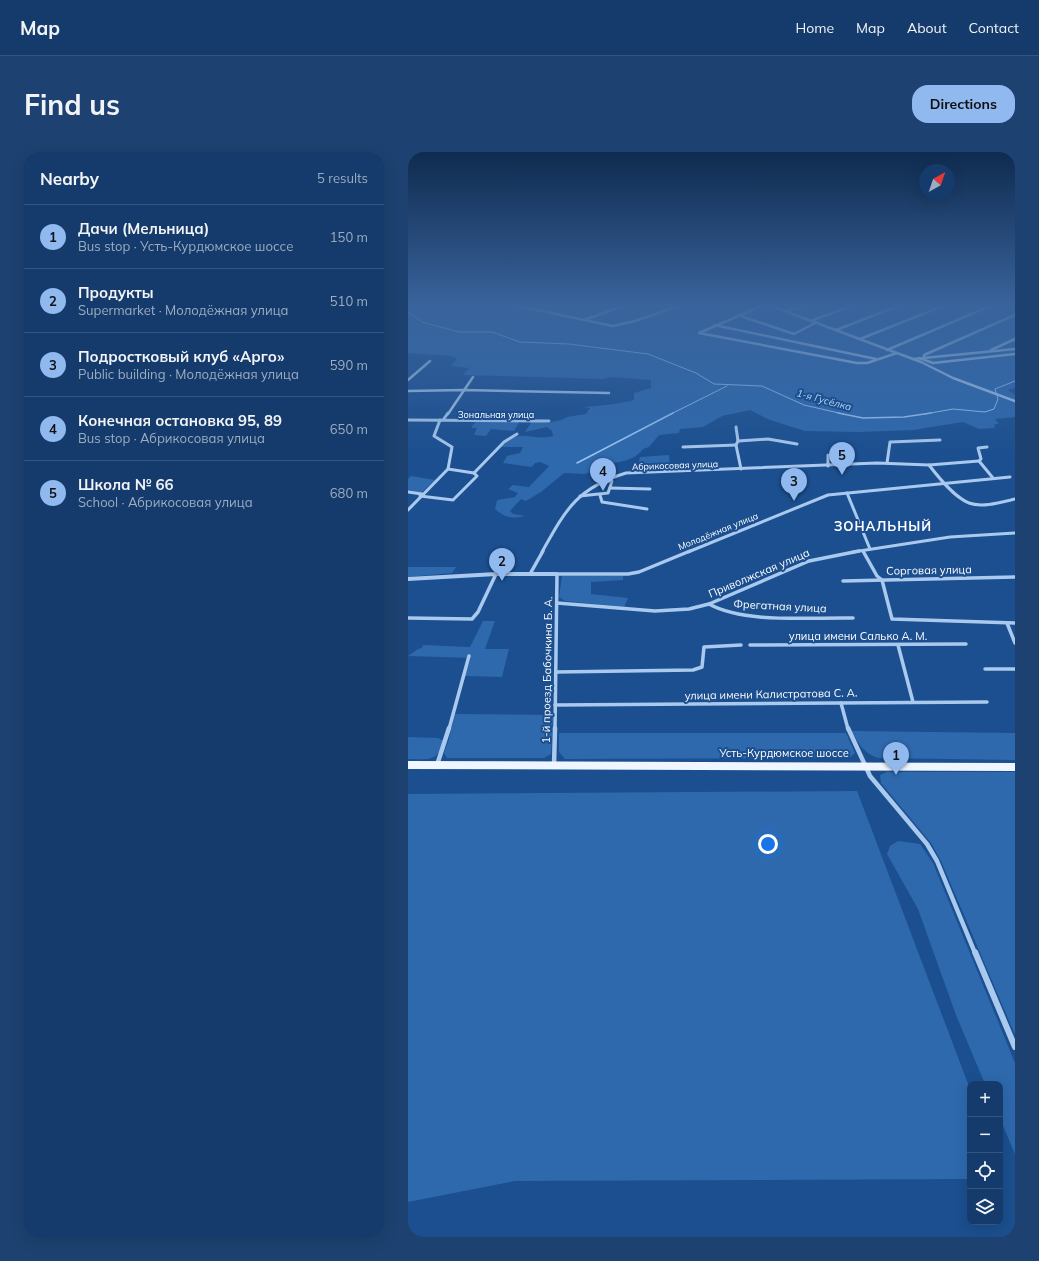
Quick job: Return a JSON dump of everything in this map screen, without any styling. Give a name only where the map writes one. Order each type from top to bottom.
[{"type":"main road","name":"Усть-Курдюмское шоссе","points":[[408,766],[1015,767]]},
{"type":"street","points":[[813,355],[857,363],[877,360],[892,355]]},
{"type":"street","points":[[852,355],[877,360]]},
{"type":"street","points":[[901,355],[953,378],[1015,401]]},
{"type":"street","points":[[913,359],[950,355]]},
{"type":"street","points":[[918,358],[933,363],[1009,355]]},
{"type":"street","points":[[408,380],[430,360]]},
{"type":"street","points":[[408,510],[448,469],[452,447],[434,436],[442,420],[473,377]]},
{"type":"street","points":[[408,391],[463,390],[609,393]]},
{"type":"street","name":"Зональная улица","points":[[408,420],[548,421]]},
{"type":"street","points":[[736,427],[738,441],[736,445],[741,469]]},
{"type":"street","points":[[474,473],[502,443],[517,434]]},
{"type":"street","points":[[738,441],[762,438],[783,440],[797,444]]},
{"type":"street","points":[[886,463],[890,442],[940,440]]},
{"type":"street","name":"Абрикосовая улица","points":[[683,447],[736,445]]},
{"type":"street","points":[[987,447],[978,448],[982,459],[979,462],[993,478]]},
{"type":"street","points":[[828,455],[828,466]]},
{"type":"street","name":"Абрикосовая улица","points":[[530,574],[564,512],[580,496],[609,478],[626,474],[741,469],[886,463],[929,465],[979,462]]},
{"type":"street","points":[[929,465],[944,484],[970,503],[996,503],[1015,499]]},
{"type":"street","points":[[448,469],[474,473]]},
{"type":"street","points":[[408,492],[453,500],[468,483],[475,479],[477,476],[474,473]]},
{"type":"street","name":"Молодёжная улица","points":[[408,579],[496,574],[628,574],[639,572],[736,534],[823,496],[1010,477]]},
{"type":"street","points":[[580,496],[608,493],[612,481],[609,478]]},
{"type":"street","points":[[610,488],[650,489]]},
{"type":"street","points":[[847,493],[870,549]]},
{"type":"street","points":[[600,495],[602,502],[647,509]]},
{"type":"street","name":"Приволжская улица","points":[[557,604],[668,611],[689,609],[709,604],[809,561],[870,549],[950,537],[1015,532]]},
{"type":"street","points":[[863,551],[877,576],[882,580],[892,619],[1015,623]]},
{"type":"street","points":[[408,618],[472,619],[478,612],[496,574]]},
{"type":"street","name":"1-й проезд Бабочкина Б. А.","points":[[554,766],[557,574]]},
{"type":"street","name":"Сорговая улица","points":[[843,581],[1015,577]]},
{"type":"street","name":"Фрегатная улица","points":[[709,604],[717,610],[739,614],[853,618]]},
{"type":"street","points":[[1007,623],[1015,643]]},
{"type":"street","name":"улица имени Салько А. М.","points":[[750,645],[966,644]]},
{"type":"street","points":[[556,672],[693,670],[702,667],[704,647],[741,645]]},
{"type":"street","points":[[898,645],[913,702]]},
{"type":"street","points":[[436,766],[447,736],[466,662],[469,656]]},
{"type":"street","points":[[985,669],[1015,669]]},
{"type":"street","name":"улица имени Калистратова С. А.","points":[[556,705],[987,702]]},
{"type":"street","points":[[841,703],[850,734],[863,758],[870,776],[927,844],[937,861],[1015,1047]]},
{"type":"shaded area","points":[[432,355],[1015,355],[1015,388],[1008,390],[1015,395],[1015,417],[995,419],[999,424],[995,424],[994,428],[979,429],[963,422],[913,430],[859,432],[805,431],[770,420],[750,410],[722,416],[703,427],[680,429],[679,433],[659,435],[649,447],[643,449],[635,457],[624,461],[600,464],[597,471],[584,474],[564,473],[541,492],[526,501],[521,499],[510,511],[513,514],[525,516],[509,517],[495,509],[497,500],[515,497],[518,493],[508,489],[513,485],[529,487],[549,466],[540,462],[535,463],[532,467],[503,463],[507,456],[520,453],[523,447],[500,447],[515,437],[553,436],[552,431],[547,427],[525,432],[532,421],[548,423],[567,417],[586,414],[590,408],[583,407],[608,405],[634,400],[634,393],[651,388],[651,380],[611,377],[604,379],[463,375],[469,368],[451,366],[457,359],[452,356]]},
{"type":"shaded area","points":[[476,421],[520,421],[514,431],[491,429],[486,436],[474,435],[477,428],[471,428]]},
{"type":"shaded area","points":[[669,455],[670,470],[637,471],[640,457]]},
{"type":"shaded area","points":[[411,476],[435,480],[421,493],[408,491],[408,479]]},
{"type":"shaded area","points":[[408,567],[456,567],[452,573],[408,577]]},
{"type":"shaded area","points":[[562,576],[623,576],[623,580],[591,582],[591,594],[628,598],[624,607],[565,601],[559,597]]},
{"type":"shaded area","points":[[483,621],[495,621],[485,649],[509,649],[502,677],[465,676],[471,658],[408,656],[422,648],[423,645],[470,647]]},
{"type":"shaded area","points":[[455,714],[553,715],[551,754],[544,758],[447,758],[444,753]]},
{"type":"shaded area","points":[[852,731],[1015,733],[1015,760],[878,758],[869,754],[862,748]]},
{"type":"shaded area","points":[[559,733],[846,733],[855,753],[849,758],[565,759],[559,752]]},
{"type":"shaded area","points":[[408,737],[438,738],[444,741],[438,753],[431,758],[408,759]]},
{"type":"shaded area","points":[[887,772],[1015,772],[1015,1035],[941,861],[931,843],[881,783],[880,775]]},
{"type":"shaded area","points":[[857,791],[967,1081],[967,1179],[515,1181],[408,1202],[408,794]]},
{"type":"shaded area","points":[[898,841],[920,844],[933,863],[1015,1063],[1015,1154],[1003,1126],[1003,1081],[984,1081],[956,1015],[918,909],[887,854],[890,846]]},
{"type":"waterway","name":"1-я Гусёлка","points":[[650,355],[696,373],[714,384],[762,386],[804,405],[843,414]]},
{"type":"waterway","name":"1-я Гусёлка","points":[[929,413],[953,409],[985,412],[994,409],[998,399],[995,389],[1015,381]]},
{"type":"waterway","points":[[673,413],[727,386]]},
{"type":"waterway","points":[[577,463],[673,413]]},
{"type":"waterway","name":"1-я Гусёлка","points":[[838,413],[843,414]]},
{"type":"waterway","name":"1-я Гусёлка","points":[[843,414],[863,418],[904,417],[929,413]]},
{"type":"place","name":"Школа № 66","points":[[842,475]]},
{"type":"place","name":"Конечная остановка 95, 89","points":[[603,491]]},
{"type":"place","name":"Подростковый клуб «Арго»","points":[[794,501]]},
{"type":"place","name":"Продукты","points":[[502,581]]},
{"type":"place","name":"Дачи (Мельница)","points":[[896,775]]},
{"type":"district","name":"ЗОНАЛЬНЫЙ","points":[[883,526]]}]
